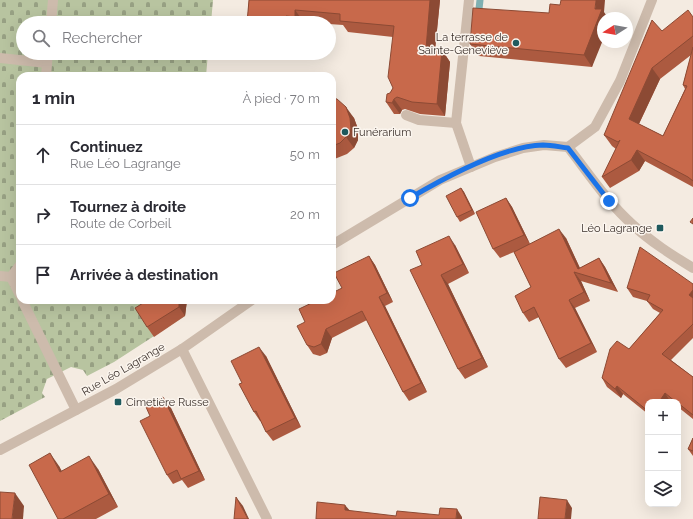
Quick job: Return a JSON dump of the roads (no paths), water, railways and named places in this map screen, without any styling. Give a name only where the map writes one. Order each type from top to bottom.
[{"type":"street","points":[[52,16],[53,0]]},
{"type":"street","points":[[469,0],[456,123],[471,167]]},
{"type":"street","points":[[336,243],[440,180],[471,167],[523,148],[544,145],[568,148],[595,127],[620,81],[652,0]]},
{"type":"street","points":[[0,58],[16,58]]},
{"type":"street","points":[[46,72],[48,60]]},
{"type":"street","points":[[406,115],[419,120],[456,123]]},
{"type":"street","points":[[568,148],[609,201],[632,225],[656,244],[693,268]]},
{"type":"street","points":[[11,277],[16,270]]},
{"type":"street","points":[[0,276],[11,277]]},
{"type":"street","points":[[11,277],[16,288]]},
{"type":"street","points":[[24,304],[76,410]]},
{"type":"street","name":"Rue Léo Lagrange","points":[[0,450],[116,390],[182,349],[246,304]]},
{"type":"street","points":[[182,349],[267,519]]},
{"type":"waterway","points":[[478,18],[480,0]]},
{"type":"place","name":"La terrasse de Sainte-Geneviève","points":[[516,43]]},
{"type":"place","name":"Funérarium","points":[[345,132]]},
{"type":"place","name":"Léo Lagrange","points":[[660,228]]},
{"type":"place","name":"Cimetière Russe","points":[[118,402]]}]
